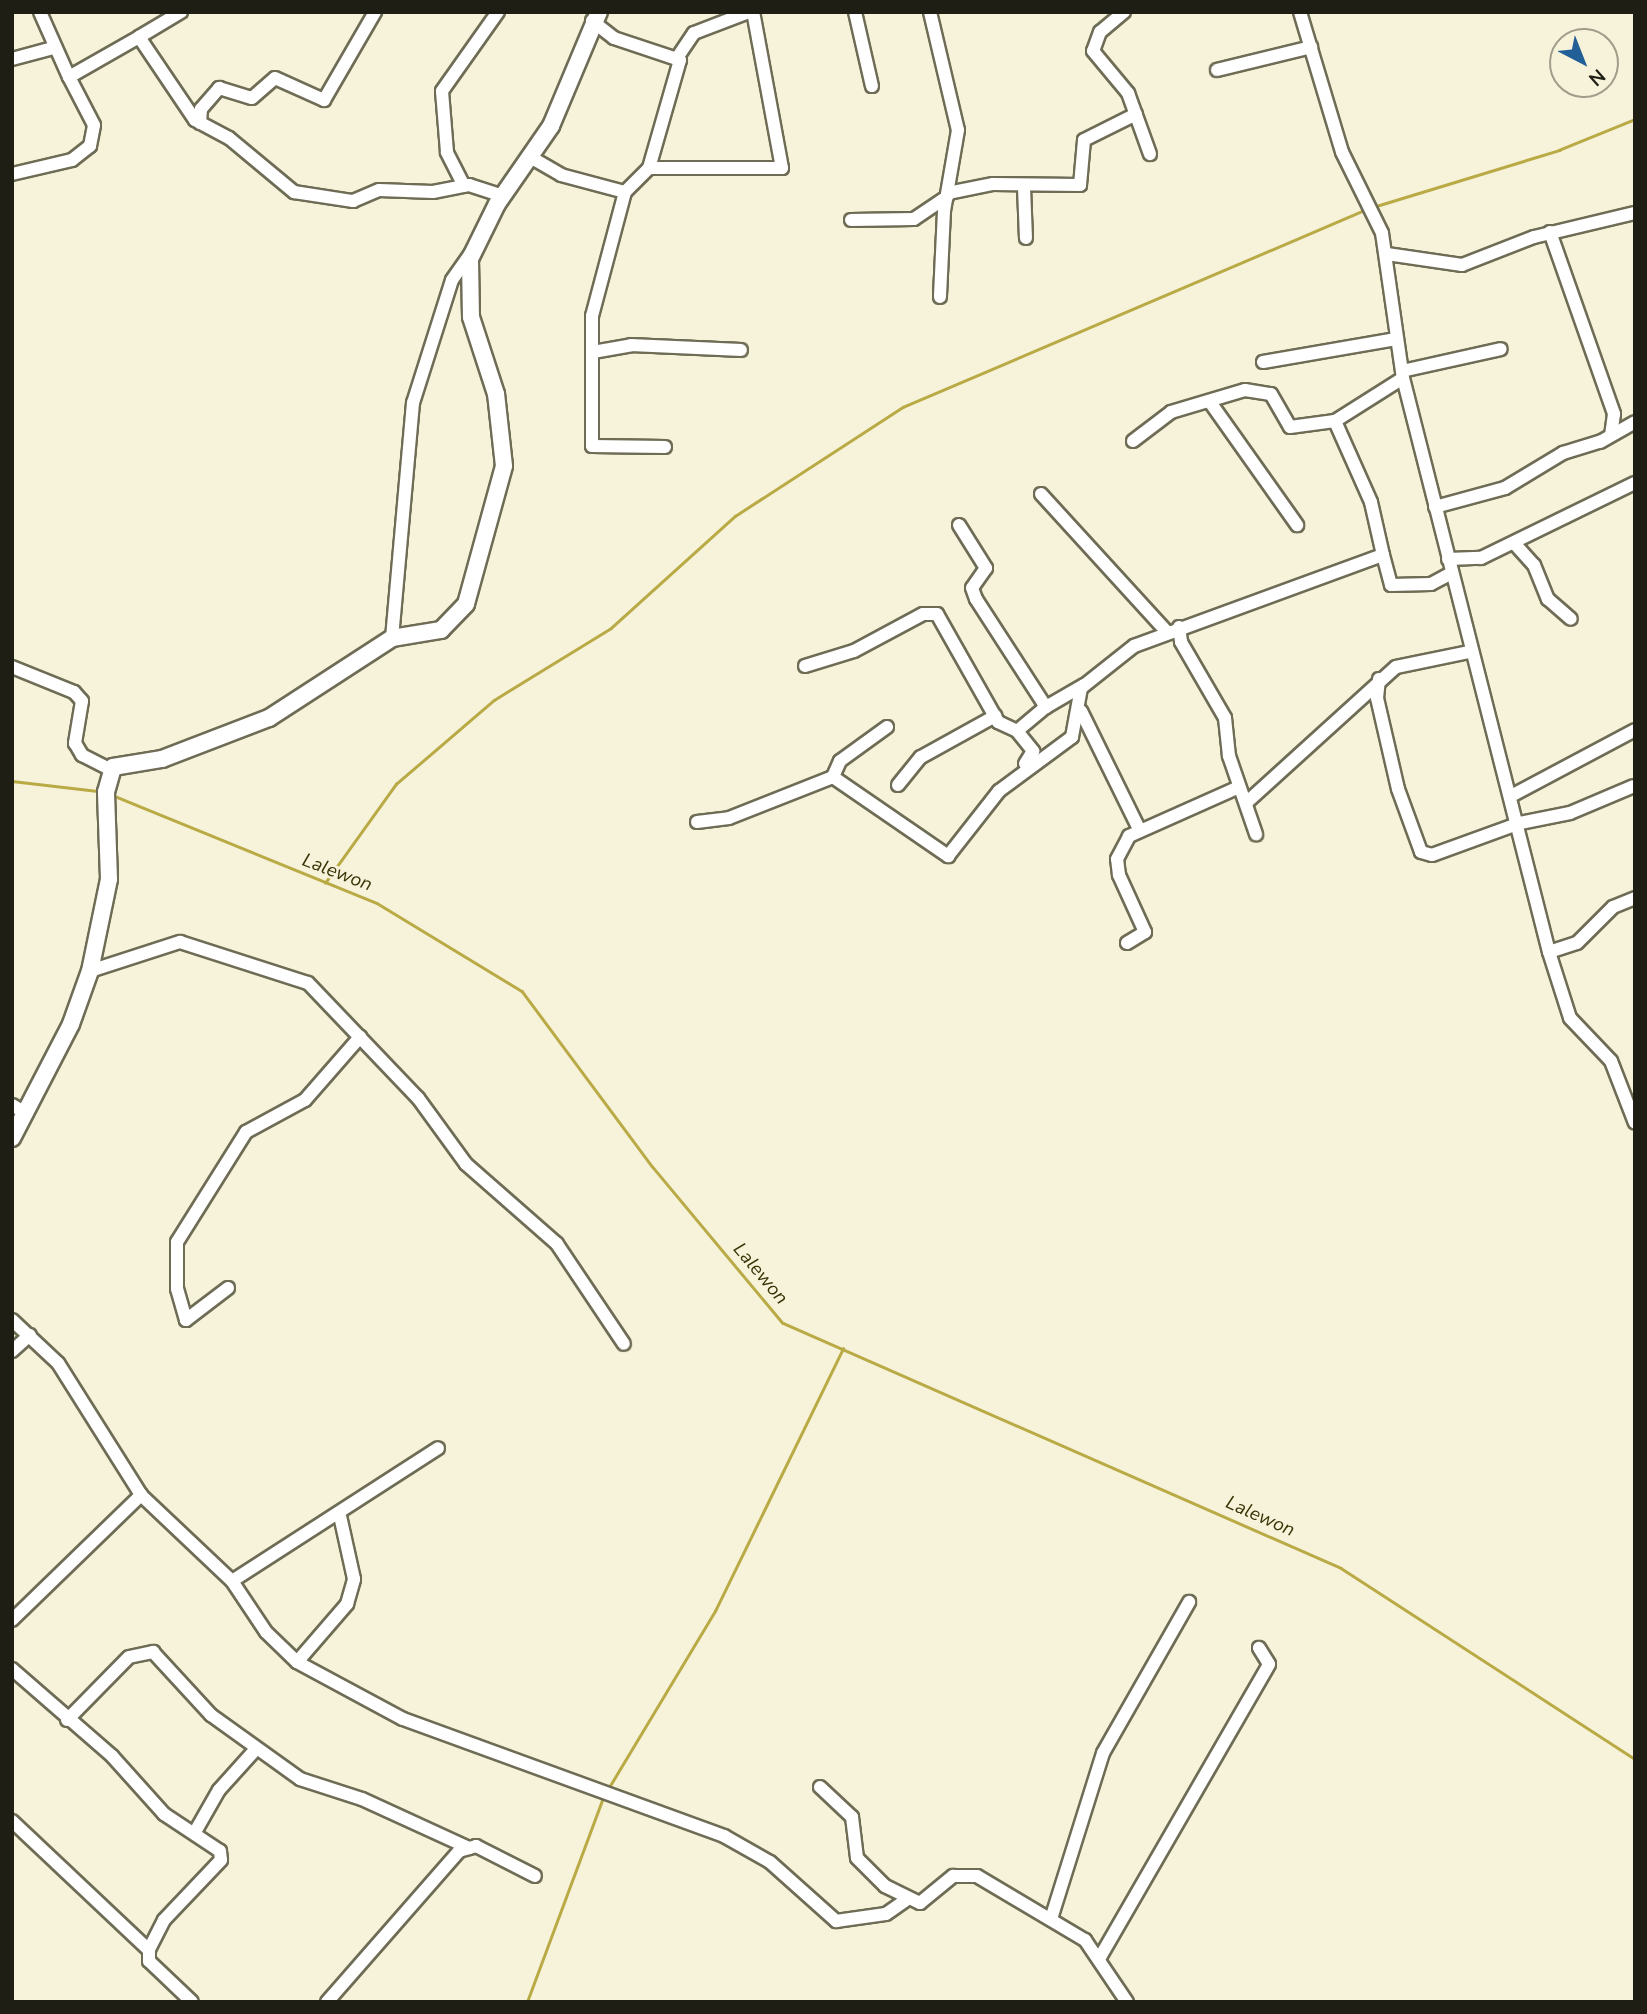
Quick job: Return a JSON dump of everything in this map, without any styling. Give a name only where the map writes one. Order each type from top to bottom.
[{"type":"street","points":[[12,174],[72,160],[90,146],[94,125],[54,48],[40,12]]},
{"type":"street","points":[[69,77],[181,12]]},
{"type":"street","points":[[200,123],[201,109],[219,88],[252,98],[275,78],[324,100],[375,12]]},
{"type":"street","points":[[464,186],[447,152],[442,91],[498,12]]},
{"type":"street","points":[[649,168],[782,168],[751,12],[694,33],[677,58]]},
{"type":"street","points":[[855,12],[872,86]]},
{"type":"street","points":[[930,12],[958,130],[947,195],[940,297]]},
{"type":"street","points":[[1124,12],[1100,32],[1093,51],[1128,93],[1150,154]]},
{"type":"street","points":[[1300,12],[1342,152],[1387,254],[1402,374],[1469,652],[1520,823],[1549,952],[1570,1018],[1611,1061],[1635,1123]]},
{"type":"street","points":[[392,638],[413,403],[452,280],[472,251],[502,196],[532,158],[551,126],[592,18],[614,38],[677,58],[681,65],[649,168],[625,192],[592,316],[592,446],[665,447]]},
{"type":"street","points":[[139,37],[200,123],[229,138],[282,186],[318,199],[464,186],[502,196]]},
{"type":"street","points":[[1217,71],[1311,47]]},
{"type":"street","points":[[12,59],[54,48]]},
{"type":"street","points":[[852,220],[914,219],[947,195],[993,184],[1024,187],[1080,185],[1084,140],[1136,114]]},
{"type":"street","points":[[532,158],[561,175],[625,192]]},
{"type":"street","points":[[1024,187],[1026,238]]},
{"type":"street","points":[[1387,254],[1462,264],[1550,232],[1635,214]]},
{"type":"street","points":[[1550,232],[1614,414],[1611,435]]},
{"type":"street","points":[[111,770],[123,762],[162,759],[268,718],[392,638],[441,629],[466,604],[488,506],[504,466],[496,394],[471,317],[472,251]]},
{"type":"street","points":[[1263,362],[1396,339]]},
{"type":"street","points":[[593,352],[631,345],[741,350]]},
{"type":"street","points":[[1133,441],[1171,412],[1262,390],[1271,394],[1290,428],[1335,421],[1402,374],[1501,349]]},
{"type":"street","points":[[1210,402],[1297,525]]},
{"type":"street","points":[[1335,421],[1371,502],[1391,585],[1431,584],[1450,574]]},
{"type":"street","points":[[1435,507],[1505,488],[1563,453],[1611,435],[1635,422]]},
{"type":"street","points":[[1448,559],[1475,560],[1635,483]]},
{"type":"street","points":[[1041,494],[1166,631]]},
{"type":"street","points":[[959,525],[986,568],[972,588],[976,599],[1046,707]]},
{"type":"street","points":[[1514,543],[1534,565],[1548,599],[1571,619]]},
{"type":"street","points":[[1017,731],[1046,707],[1084,685],[1110,661],[1166,631],[1382,555]]},
{"type":"street","points":[[805,666],[855,651],[923,614],[937,614],[995,716],[1017,731],[1033,751],[1021,771],[948,856],[833,777]]},
{"type":"street","points":[[1179,627],[1181,642],[1225,718],[1239,787],[1256,834]]},
{"type":"street","points":[[1245,803],[1379,679],[1396,667],[1469,652]]},
{"type":"street","points":[[12,667],[74,692],[82,701],[75,743],[82,755],[111,770]]},
{"type":"street","points":[[1379,679],[1377,698],[1398,789],[1421,852],[1432,855],[1520,823],[1570,813],[1634,786]]},
{"type":"street","points":[[1021,771],[1076,732],[1077,702],[1084,685]]},
{"type":"street","points":[[1077,702],[1138,827]]},
{"type":"street","points":[[898,785],[921,757],[995,716]]},
{"type":"street","points":[[697,822],[729,818],[833,777],[840,761],[887,727]]},
{"type":"street","points":[[1511,796],[1635,730]]},
{"type":"street","points":[[12,1138],[27,1114],[90,971],[109,879],[111,770]]},
{"type":"street","points":[[1128,943],[1145,932],[1117,859],[1138,827],[1239,787]]},
{"type":"street","points":[[1549,952],[1577,943],[1613,907],[1635,898]]},
{"type":"street","points":[[90,971],[170,943],[190,943],[308,983],[418,1098],[466,1164],[557,1244],[624,1344]]},
{"type":"street","points":[[228,1288],[186,1320],[177,1289],[177,1242],[246,1132],[305,1100],[360,1037]]},
{"type":"street","points":[[12,1105],[27,1114]]},
{"type":"street","points":[[12,1320],[30,1335],[74,1385],[141,1495],[232,1581],[266,1632],[297,1662],[403,1718],[724,1836],[770,1862],[836,1921],[886,1914],[906,1900]]},
{"type":"street","points":[[12,1351],[30,1335]]},
{"type":"street","points":[[232,1581],[340,1516],[438,1448]]},
{"type":"street","points":[[12,1620],[141,1495]]},
{"type":"street","points":[[297,1662],[347,1604],[354,1579],[340,1516]]},
{"type":"street","points":[[1051,1919],[1103,1753],[1189,1602]]},
{"type":"street","points":[[1099,1959],[1269,1664],[1259,1648]]},
{"type":"street","points":[[67,1720],[130,1657],[153,1652],[211,1715],[255,1750],[310,1784],[362,1799],[535,1876]]},
{"type":"street","points":[[12,1669],[67,1720],[112,1756],[164,1814],[218,1847],[220,1860],[164,1920],[149,1951],[149,1961],[192,2002]]},
{"type":"street","points":[[195,1832],[219,1790],[255,1750]]},
{"type":"street","points":[[820,1787],[857,1825],[857,1858],[906,1900],[920,1903],[946,1879],[967,1874],[1086,1940],[1127,2002]]},
{"type":"street","points":[[12,1821],[149,1951]]},
{"type":"street","points":[[327,2002],[362,1954],[469,1848]]},
{"type":"waterway","points":[[1373,207],[1559,150],[1635,119]]},
{"type":"waterway","points":[[325,883],[396,784],[494,700],[611,628],[735,516],[903,407],[1367,209]]},
{"type":"waterway","name":"Lalewon","points":[[12,781],[99,791]]},
{"type":"waterway","name":"Lalewon","points":[[112,795],[377,903],[522,991],[652,1166],[783,1323],[1341,1568],[1635,1759]]},
{"type":"waterway","points":[[608,1789],[715,1611],[843,1348]]},
{"type":"waterway","points":[[527,2002],[604,1795]]}]
